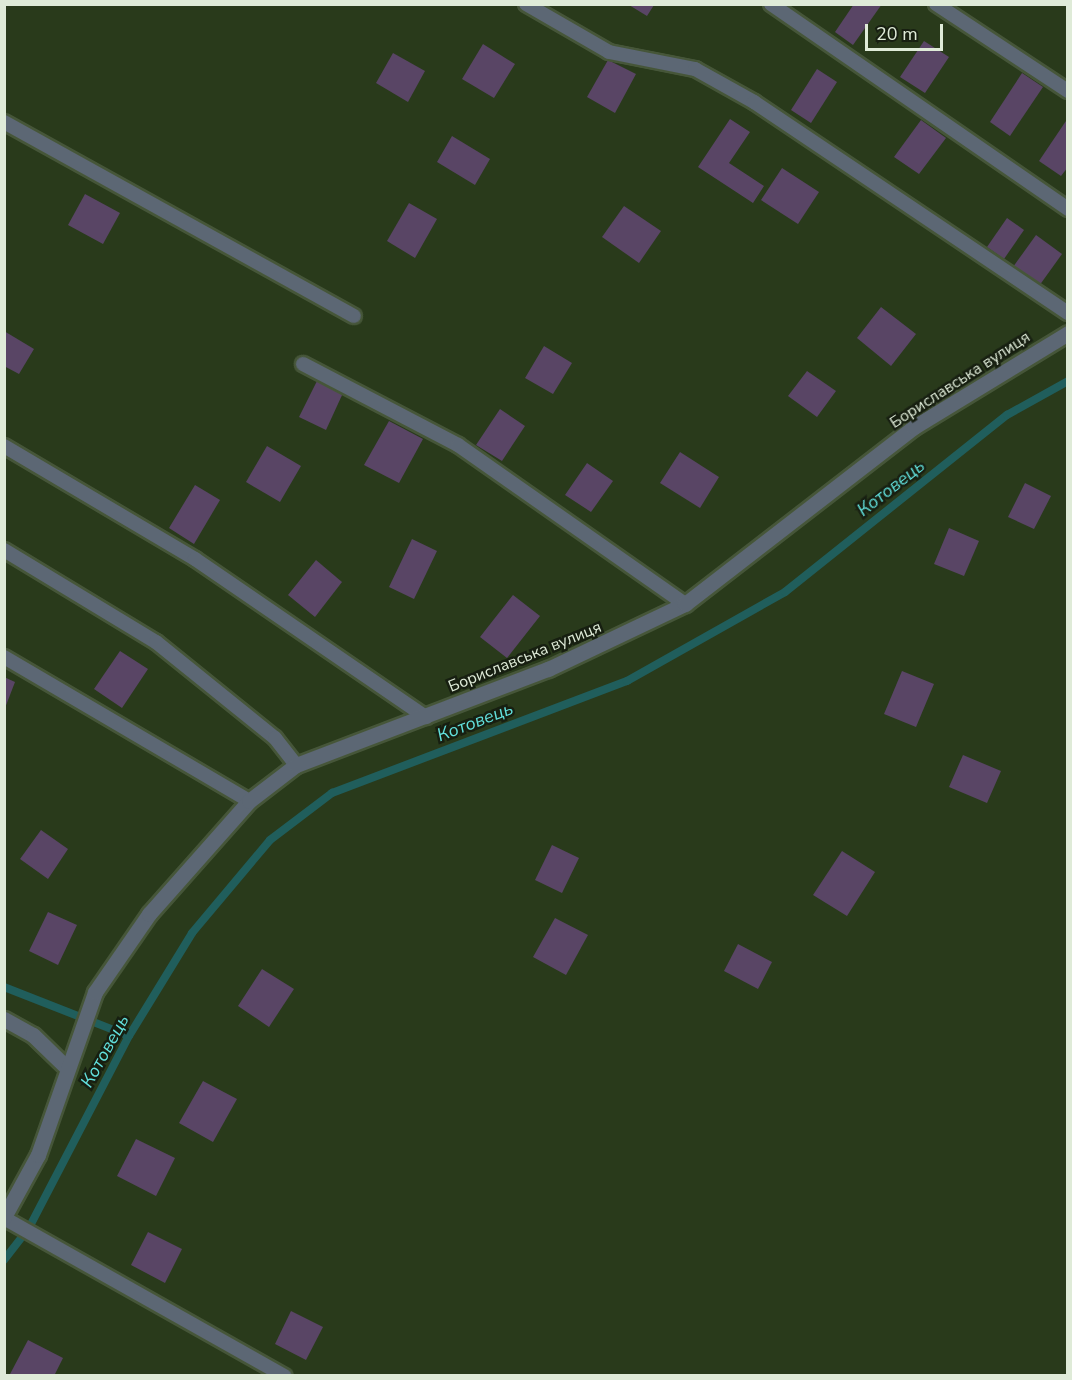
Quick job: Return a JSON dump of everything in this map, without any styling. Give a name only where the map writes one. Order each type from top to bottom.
[{"type":"street","name":"Бориславська вулиця","points":[[4,1217],[38,1155],[65,1066],[95,992],[150,914],[249,801],[296,765],[426,717],[614,641],[685,604],[914,427],[1068,333]]},
{"type":"street","points":[[4,1019],[33,1035],[65,1066]]},
{"type":"lane","points":[[526,4],[609,52],[695,69],[754,102],[1068,313]]},
{"type":"lane","points":[[771,4],[1068,209]]},
{"type":"lane","points":[[936,4],[1068,91]]},
{"type":"lane","points":[[4,122],[354,316]]},
{"type":"lane","points":[[303,364],[458,445],[685,604]]},
{"type":"lane","points":[[4,446],[195,559],[426,717]]},
{"type":"lane","points":[[4,550],[156,642],[275,738],[296,765]]},
{"type":"lane","points":[[4,657],[249,801]]},
{"type":"lane","points":[[4,1217],[284,1376]]},
{"type":"building","points":[[854,4],[882,4],[853,45],[835,32]]},
{"type":"building","points":[[629,5],[654,5],[647,16]]},
{"type":"building","points":[[924,41],[949,57],[925,93],[900,77]]},
{"type":"building","points":[[483,44],[515,64],[494,98],[462,79]]},
{"type":"building","points":[[393,53],[425,71],[408,102],[376,83]]},
{"type":"building","points":[[608,60],[636,74],[615,113],[587,97]]},
{"type":"building","points":[[817,69],[837,82],[811,123],[791,110]]},
{"type":"building","points":[[1022,73],[1043,87],[1010,136],[990,122]]},
{"type":"building","points":[[1068,118],[1068,167],[1061,176],[1039,161]]},
{"type":"building","points":[[730,119],[750,132],[729,163],[764,186],[753,203],[698,167]]},
{"type":"building","points":[[921,120],[946,138],[919,174],[894,157]]},
{"type":"building","points":[[452,136],[490,159],[475,185],[437,162]]},
{"type":"building","points":[[782,168],[819,192],[798,224],[761,200]]},
{"type":"building","points":[[85,194],[120,213],[103,244],[68,225]]},
{"type":"building","points":[[409,203],[437,219],[415,258],[387,241]]},
{"type":"building","points":[[624,206],[661,231],[639,263],[602,237]]},
{"type":"building","points":[[1007,218],[1024,230],[1004,259],[987,247]]},
{"type":"building","points":[[1036,235],[1062,254],[1039,286],[1013,267]]},
{"type":"building","points":[[881,307],[916,334],[891,366],[857,338]]},
{"type":"building","points":[[4,331],[34,349],[19,374],[4,366]]},
{"type":"building","points":[[544,346],[572,363],[553,394],[525,378]]},
{"type":"building","points":[[807,371],[836,391],[817,417],[788,396]]},
{"type":"building","points":[[317,381],[343,393],[326,430],[299,417]]},
{"type":"building","points":[[500,409],[525,426],[502,461],[476,445]]},
{"type":"building","points":[[389,421],[423,439],[399,483],[364,465]]},
{"type":"building","points":[[267,446],[301,466],[280,502],[246,482]]},
{"type":"building","points":[[680,452],[719,477],[700,508],[660,483]]},
{"type":"building","points":[[587,463],[613,481],[591,512],[565,495]]},
{"type":"building","points":[[1025,483],[1051,496],[1034,529],[1008,517]]},
{"type":"building","points":[[195,485],[220,500],[194,544],[169,528]]},
{"type":"building","points":[[949,528],[979,541],[964,576],[934,564]]},
{"type":"building","points":[[412,539],[437,551],[414,599],[389,587]]},
{"type":"building","points":[[316,560],[342,582],[315,617],[288,595]]},
{"type":"building","points":[[513,595],[540,616],[507,658],[480,637]]},
{"type":"building","points":[[120,651],[148,669],[122,708],[94,689]]},
{"type":"building","points":[[902,671],[934,684],[916,727],[884,714]]},
{"type":"building","points":[[4,677],[15,682],[5,708],[4,708]]},
{"type":"building","points":[[963,755],[1001,771],[987,803],[949,787]]},
{"type":"building","points":[[41,830],[68,849],[48,879],[20,859]]},
{"type":"building","points":[[552,845],[579,858],[562,893],[535,880]]},
{"type":"building","points":[[842,851],[875,872],[847,916],[813,895]]},
{"type":"building","points":[[48,912],[77,925],[58,965],[29,951]]},
{"type":"building","points":[[555,918],[588,935],[566,975],[533,957]]},
{"type":"building","points":[[738,944],[772,962],[758,989],[724,971]]},
{"type":"building","points":[[262,969],[294,989],[269,1027],[238,1006]]},
{"type":"building","points":[[203,1081],[237,1099],[213,1142],[179,1123]]},
{"type":"building","points":[[136,1139],[175,1158],[156,1196],[117,1176]]},
{"type":"building","points":[[148,1232],[182,1249],[165,1283],[131,1265]]},
{"type":"building","points":[[291,1311],[323,1327],[306,1360],[275,1344]]},
{"type":"building","points":[[28,1340],[63,1358],[54,1376],[9,1376]]},
{"type":"waterway","name":"Котовець","points":[[31,1224],[129,1036],[192,933],[270,840],[332,793],[627,681],[785,592],[1007,415],[1068,381]]},
{"type":"waterway","points":[[4,987],[129,1036]]},
{"type":"waterway","name":"Котовець","points":[[4,1260],[22,1237]]}]
